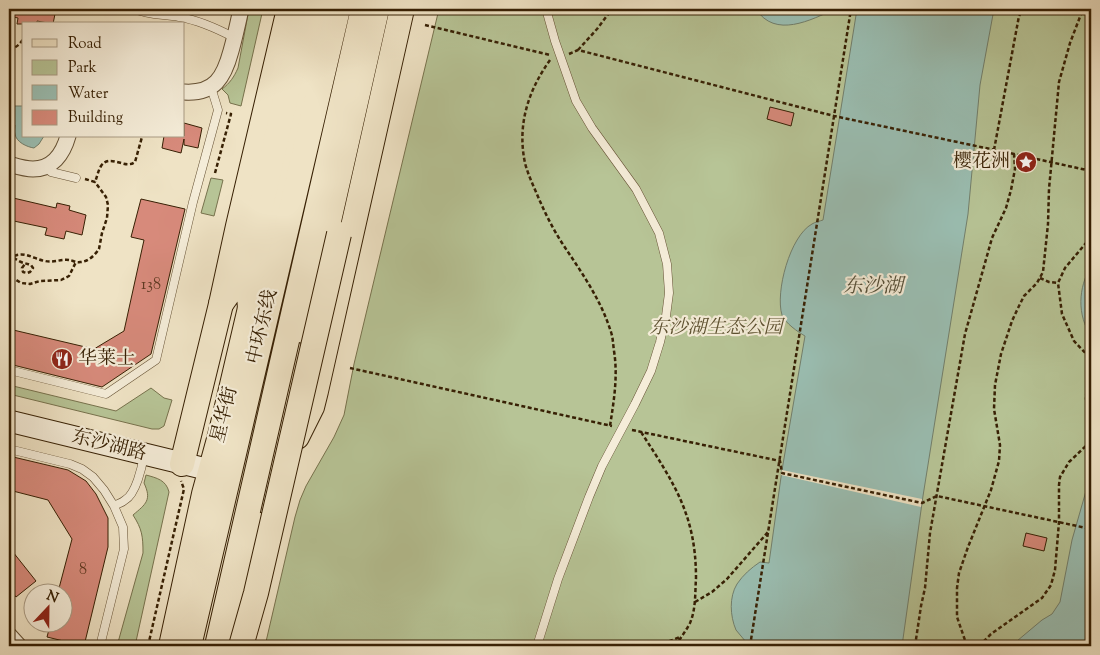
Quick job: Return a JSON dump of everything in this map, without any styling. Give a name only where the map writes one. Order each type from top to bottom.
[{"type":"main road","points":[[182,464],[289,9]]},
{"type":"main road","points":[[250,308],[247,267],[306,9]]},
{"type":"main road","name":"星华街","points":[[171,646],[204,494],[221,432],[320,9]]},
{"type":"main road","name":"中环东线","points":[[189,646],[338,9]]},
{"type":"main road","name":"中环东线","points":[[217,646],[363,9]]},
{"type":"main road","points":[[230,646],[270,484],[377,9]]},
{"type":"main road","points":[[241,646],[256,593],[391,9]]},
{"type":"main road","points":[[270,484],[294,445],[312,406],[402,9]]},
{"type":"main road","points":[[221,304],[247,267]]},
{"type":"main road","name":"东沙湖路","points":[[9,421],[210,470]]},
{"type":"street","points":[[185,92],[211,87],[224,75],[241,9]]},
{"type":"street","points":[[9,164],[30,169],[46,167],[59,156],[67,138]]},
{"type":"street","points":[[9,635],[19,646]]},
{"type":"lane","points":[[135,9],[157,15],[179,17],[235,38]]},
{"type":"lane","points":[[537,646],[558,579],[602,466],[651,371],[666,316],[669,293],[667,264],[659,232],[636,189],[592,128],[576,101],[546,9]]},
{"type":"lane","points":[[9,370],[106,394],[156,360],[193,202],[218,110],[211,87]]},
{"type":"lane","points":[[46,167],[51,172],[76,178]]},
{"type":"lane","points":[[9,449],[70,464],[82,470],[93,478],[114,506],[122,527],[124,549],[101,642]]},
{"type":"lane","points":[[114,506],[127,500],[133,491],[144,455]]},
{"type":"path","points":[[610,426],[616,391],[617,366],[612,334],[587,280],[548,220],[533,186],[525,164],[522,129],[525,108],[540,74],[551,58],[561,58],[578,50],[612,9]]},
{"type":"path","points":[[750,646],[851,9]]},
{"type":"path","points":[[994,150],[1019,16],[1024,9]]},
{"type":"path","points":[[967,646],[957,617],[959,573],[991,490],[999,461],[1000,445],[994,409],[995,385],[1001,354],[1012,321],[1024,296],[1037,283],[1043,272],[1059,82],[1070,43],[1083,9]]},
{"type":"path","points":[[425,25],[561,58]]},
{"type":"path","points":[[9,49],[16,47],[22,40]]},
{"type":"path","points":[[578,50],[834,116],[1091,171]]},
{"type":"path","points":[[215,173],[230,114],[218,110]]},
{"type":"path","points":[[95,182],[101,167],[105,163],[110,161],[129,165],[133,164],[142,138]]},
{"type":"path","points":[[915,646],[921,606],[926,588],[930,533],[965,334],[992,238],[1012,190],[1015,168],[1014,154]]},
{"type":"path","points":[[12,256],[25,254],[47,262],[69,260],[80,262],[91,258],[99,249],[107,218],[106,197],[95,182],[76,178]]},
{"type":"path","points":[[1091,237],[1065,268],[1058,283],[1062,314],[1074,341],[1091,359]]},
{"type":"path","points":[[9,253],[25,264],[28,263],[32,266],[30,272],[23,272],[22,268],[25,264]]},
{"type":"path","points":[[12,256],[9,268],[13,278],[21,283],[30,284],[40,281],[61,280],[70,276],[76,262]]},
{"type":"path","points":[[1040,278],[1058,283]]},
{"type":"path","points":[[350,368],[610,426],[780,461]]},
{"type":"path","points":[[1091,386],[1086,400],[1091,414]]},
{"type":"path","points":[[641,432],[667,472],[680,497],[693,539],[696,562],[695,602],[690,623],[676,646]]},
{"type":"path","points":[[979,646],[991,634],[1042,598],[1051,585],[1055,570],[1059,522],[1060,477],[1069,462],[1091,441]]},
{"type":"path","points":[[780,461],[782,473],[922,503],[937,496],[1091,529]]},
{"type":"path","points":[[695,602],[712,592],[727,579],[769,531]]},
{"type":"path","points":[[657,646],[681,636]]},
{"type":"green space","points":[[249,9],[263,9],[241,106],[230,103],[228,95],[222,89],[232,80],[238,68]]},
{"type":"green space","name":"东沙湖生态公园","points":[[439,9],[1091,9],[1091,646],[265,646],[300,500],[344,415],[354,364]]},
{"type":"green space","points":[[211,178],[223,180],[214,216],[201,213]]},
{"type":"green space","points":[[9,385],[116,411],[151,388],[164,398],[172,400],[164,426],[159,429],[152,429],[9,394]]},
{"type":"green space","points":[[146,475],[163,482],[169,492],[135,646],[117,646],[143,553],[141,533],[133,515],[141,508],[147,498],[144,483]]},
{"type":"water","points":[[756,9],[835,9],[804,22],[783,25],[773,23],[764,18]]},
{"type":"water","name":"东沙湖","points":[[857,9],[994,9],[980,85],[968,214],[923,496],[902,646],[755,646],[755,643],[746,642],[736,630],[732,619],[732,601],[734,589],[750,569],[760,562],[769,563],[782,470],[805,336],[795,330],[782,315],[780,305],[783,279],[786,265],[797,240],[804,230],[812,224],[823,220]]},
{"type":"water","points":[[9,103],[14,106],[22,106],[22,138],[43,138],[34,148],[28,147],[17,139],[15,125],[9,124]]},
{"type":"water","points":[[1091,266],[1091,336],[1083,319],[1081,301],[1084,283]]},
{"type":"water","points":[[1091,478],[1091,646],[1011,646],[1052,614],[1060,602],[1072,540]]},
{"type":"pier","points":[[782,470],[922,499],[921,507],[781,475]]},
{"type":"building","points":[[9,9],[56,9],[53,22],[37,21],[17,24],[18,18],[9,16]]},
{"type":"building","points":[[770,107],[794,113],[791,126],[767,119]]},
{"type":"building","points":[[185,123],[202,128],[198,148],[184,145],[184,139],[181,153],[162,148],[164,138],[185,138]]},
{"type":"building","points":[[9,197],[56,208],[57,203],[70,206],[69,210],[86,215],[82,235],[66,231],[64,239],[45,235],[47,228],[9,220]]},
{"type":"building","points":[[141,199],[185,209],[151,354],[102,387],[9,364],[9,329],[94,349],[124,331],[144,240],[131,237]]},
{"type":"building","points":[[9,456],[68,470],[86,481],[96,494],[108,518],[108,547],[84,646],[47,637],[48,632],[72,632],[72,582],[61,582],[72,539],[48,500],[9,490]]},
{"type":"building","points":[[1026,533],[1047,538],[1044,551],[1023,546]]},
{"type":"building","points":[[9,547],[36,581],[22,582],[22,592],[16,597],[9,588]]},
{"type":"place","name":"樱花洲","points":[[1026,162]]},
{"type":"place","name":"华莱士","points":[[62,359]]}]
